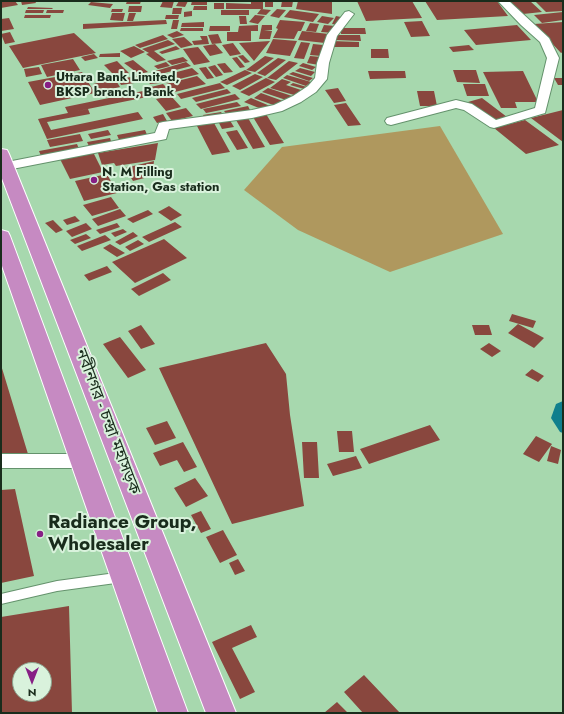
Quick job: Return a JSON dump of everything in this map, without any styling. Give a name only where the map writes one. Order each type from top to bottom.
[{"type":"highway","name":"নবীনগর - চন্দ্রা মহাসড়ক","points":[[4,160],[221,713]]},
{"type":"highway","points":[[1,236],[173,713]]},
{"type":"street","points":[[391,122],[456,104],[468,107],[494,124],[541,110],[553,58],[545,40],[503,1]]},
{"type":"street","points":[[4,160],[161,136],[163,126],[252,114],[278,108],[297,100],[312,89],[322,79],[323,63],[332,35],[349,14]]},
{"type":"street","points":[[1,461],[82,461]]},
{"type":"lane","points":[[1,598],[58,586],[124,576]]},
{"type":"shaded area","points":[[440,126],[503,234],[390,272],[298,230],[244,190],[282,147]]},
{"type":"water","points":[[563,401],[563,433],[560,432],[551,418],[556,404]]},
{"type":"building","points":[[1,1],[15,1],[18,5],[1,8]]},
{"type":"building","points":[[21,1],[35,1],[36,3],[22,5]]},
{"type":"building","points":[[127,1],[141,1],[140,4],[126,4]]},
{"type":"building","points":[[163,1],[174,1],[172,8],[160,7]]},
{"type":"building","points":[[179,1],[188,1],[185,7],[176,6]]},
{"type":"building","points":[[192,1],[207,1],[207,5],[191,5]]},
{"type":"building","points":[[251,1],[263,1],[263,9],[226,9],[226,3],[251,4]]},
{"type":"building","points":[[265,1],[273,1],[273,7],[265,7]]},
{"type":"building","points":[[282,1],[293,1],[292,7],[281,7]]},
{"type":"building","points":[[298,1],[332,1],[332,14],[296,9]]},
{"type":"building","points":[[357,1],[412,1],[422,18],[366,21]]},
{"type":"building","points":[[425,1],[497,1],[508,16],[437,20]]},
{"type":"building","points":[[508,1],[530,1],[542,12],[523,14]]},
{"type":"building","points":[[535,1],[563,1],[563,11],[546,12]]},
{"type":"building","points":[[91,2],[113,4],[110,8],[88,5]]},
{"type":"building","points":[[214,3],[224,3],[224,9],[214,9]]},
{"type":"building","points":[[129,6],[142,6],[141,12],[128,12]]},
{"type":"building","points":[[194,6],[207,6],[207,10],[193,10]]},
{"type":"building","points":[[28,7],[53,8],[27,9]]},
{"type":"building","points":[[173,8],[182,8],[181,14],[172,14]]},
{"type":"building","points":[[112,9],[123,9],[122,12],[111,12]]},
{"type":"building","points":[[261,9],[271,10],[266,15],[257,14]]},
{"type":"building","points":[[277,9],[286,10],[279,18],[270,16]]},
{"type":"building","points":[[26,10],[44,10],[43,13],[25,13]]},
{"type":"building","points":[[47,10],[64,10],[63,13],[46,13]]},
{"type":"building","points":[[221,10],[249,10],[249,15],[221,15]]},
{"type":"building","points":[[290,10],[319,14],[313,22],[284,17]]},
{"type":"building","points":[[192,11],[192,16],[184,17],[184,12]]},
{"type":"building","points":[[563,12],[563,20],[542,23],[534,15]]},
{"type":"building","points":[[112,13],[125,13],[123,21],[110,20]]},
{"type":"building","points":[[129,13],[136,13],[133,21],[127,21]]},
{"type":"building","points":[[25,15],[51,15],[50,18],[24,18]]},
{"type":"building","points":[[166,15],[179,15],[178,19],[165,19]]},
{"type":"building","points":[[255,15],[265,16],[258,24],[249,22]]},
{"type":"building","points":[[239,16],[246,16],[247,24],[240,24]]},
{"type":"building","points":[[322,16],[334,18],[328,24],[317,22]]},
{"type":"building","points":[[336,16],[341,17],[338,25],[332,24]]},
{"type":"building","points":[[9,18],[14,29],[1,31],[1,19]]},
{"type":"building","points":[[166,20],[167,24],[83,29],[83,24]]},
{"type":"building","points":[[173,20],[179,20],[177,29],[171,29]]},
{"type":"building","points":[[280,20],[305,22],[301,31],[298,31],[294,39],[273,38],[278,29],[276,28]]},
{"type":"building","points":[[422,21],[430,36],[411,37],[404,22]]},
{"type":"building","points":[[204,22],[204,27],[181,27],[182,23]]},
{"type":"building","points":[[563,22],[563,52],[561,53],[534,24]]},
{"type":"building","points":[[310,23],[319,24],[316,32],[306,31]]},
{"type":"building","points":[[258,25],[258,31],[251,31],[251,41],[227,41],[227,32],[238,32],[239,26]]},
{"type":"building","points":[[262,25],[272,25],[272,30],[264,30],[272,31],[270,39],[259,39]]},
{"type":"building","points":[[324,25],[335,26],[333,33],[321,32]]},
{"type":"building","points":[[517,25],[531,40],[476,45],[464,30]]},
{"type":"building","points":[[210,26],[230,26],[230,31],[209,31]]},
{"type":"building","points":[[181,28],[203,28],[203,31],[180,31]]},
{"type":"building","points":[[340,28],[365,28],[366,34],[341,34]]},
{"type":"building","points":[[177,31],[184,35],[173,38],[167,35]]},
{"type":"building","points":[[302,31],[329,34],[325,43],[298,40]]},
{"type":"building","points":[[10,32],[15,42],[5,44],[1,34]]},
{"type":"building","points":[[74,33],[96,53],[23,68],[9,46]]},
{"type":"building","points":[[218,34],[222,43],[212,44],[208,35]]},
{"type":"building","points":[[163,35],[168,39],[140,48],[135,45]]},
{"type":"building","points":[[335,35],[360,35],[361,41],[335,40]]},
{"type":"building","points":[[200,36],[207,36],[209,44],[194,45],[192,41],[202,40]]},
{"type":"building","points":[[184,37],[193,45],[181,48],[172,39]]},
{"type":"building","points":[[273,39],[297,41],[290,56],[266,53]]},
{"type":"building","points":[[168,40],[175,44],[154,51],[166,60],[157,62],[146,54],[149,53],[142,49]]},
{"type":"building","points":[[270,41],[254,61],[239,43]]},
{"type":"building","points":[[332,41],[359,42],[359,47],[332,47]]},
{"type":"building","points":[[301,42],[310,43],[304,59],[294,58]]},
{"type":"building","points":[[233,43],[241,54],[230,56],[222,45]]},
{"type":"building","points":[[215,44],[223,53],[210,56],[203,46]]},
{"type":"building","points":[[313,44],[323,45],[321,56],[310,55]]},
{"type":"building","points":[[469,45],[474,50],[453,52],[449,47]]},
{"type":"building","points":[[134,46],[145,52],[131,58],[120,51]]},
{"type":"building","points":[[176,46],[180,49],[162,54],[159,52]]},
{"type":"building","points":[[198,47],[210,62],[194,65],[183,49]]},
{"type":"building","points":[[371,49],[388,49],[389,58],[371,58]]},
{"type":"building","points":[[120,53],[120,57],[99,57],[100,54]]},
{"type":"building","points":[[94,54],[98,58],[85,61],[81,57]]},
{"type":"building","points":[[243,55],[250,62],[245,63],[238,56]]},
{"type":"building","points":[[265,56],[274,58],[255,72],[246,70]]},
{"type":"building","points":[[310,56],[321,57],[319,65],[307,63]]},
{"type":"building","points":[[183,57],[188,61],[172,65],[167,61]]},
{"type":"building","points":[[237,57],[245,67],[240,68],[232,58]]},
{"type":"building","points":[[278,58],[286,60],[265,76],[257,73]]},
{"type":"building","points":[[73,59],[80,70],[47,77],[41,65]]},
{"type":"building","points":[[133,60],[148,72],[139,74],[124,63]]},
{"type":"building","points":[[117,61],[129,73],[116,77],[104,65]]},
{"type":"building","points":[[289,61],[298,63],[276,80],[267,78]]},
{"type":"building","points":[[166,62],[170,66],[158,69],[154,66]]},
{"type":"building","points":[[186,62],[191,66],[157,75],[152,72]]},
{"type":"building","points":[[225,63],[233,72],[224,73],[217,64]]},
{"type":"building","points":[[303,63],[316,67],[312,70],[299,66]]},
{"type":"building","points":[[215,65],[223,75],[216,77],[208,67]]},
{"type":"building","points":[[39,67],[42,74],[26,77],[24,69]]},
{"type":"building","points":[[206,67],[214,78],[207,79],[199,68]]},
{"type":"building","points":[[192,68],[199,74],[164,83],[158,77]]},
{"type":"building","points":[[300,68],[315,72],[311,76],[295,71]]},
{"type":"building","points":[[245,70],[252,73],[227,85],[220,82]]},
{"type":"building","points":[[453,70],[476,70],[480,83],[457,82]]},
{"type":"building","points":[[368,71],[405,71],[406,78],[370,79]]},
{"type":"building","points":[[523,71],[538,102],[515,102],[517,108],[501,108],[483,72]]},
{"type":"building","points":[[82,72],[95,93],[40,105],[28,82]]},
{"type":"building","points":[[293,72],[313,78],[309,81],[289,74]]},
{"type":"building","points":[[151,74],[160,83],[150,84],[148,81],[121,85],[118,79]]},
{"type":"building","points":[[255,74],[263,77],[240,90],[232,86]]},
{"type":"building","points":[[287,75],[311,82],[306,86],[283,78]]},
{"type":"building","points":[[197,76],[206,84],[175,92],[166,84]]},
{"type":"building","points":[[266,78],[275,82],[249,96],[240,92]]},
{"type":"building","points":[[554,78],[563,78],[563,85],[558,85]]},
{"type":"building","points":[[115,79],[120,87],[98,92],[93,84]]},
{"type":"building","points":[[282,79],[291,82],[286,85],[301,90],[294,95],[270,88]]},
{"type":"building","points":[[220,83],[225,88],[181,99],[177,94]]},
{"type":"building","points":[[293,83],[307,87],[304,89],[290,85]]},
{"type":"building","points":[[163,84],[171,92],[159,95],[151,87]]},
{"type":"building","points":[[463,84],[485,84],[489,96],[467,96]]},
{"type":"building","points":[[268,88],[292,96],[286,100],[262,92]]},
{"type":"building","points":[[338,88],[346,101],[334,103],[325,90]]},
{"type":"building","points":[[227,89],[231,93],[196,102],[192,98]]},
{"type":"building","points":[[148,90],[152,96],[68,113],[65,107]]},
{"type":"building","points":[[417,91],[434,91],[437,106],[420,106]]},
{"type":"building","points":[[261,93],[283,101],[276,106],[254,98]]},
{"type":"building","points":[[235,94],[240,99],[201,109],[196,104]]},
{"type":"building","points":[[171,96],[181,107],[166,111],[156,99]]},
{"type":"building","points":[[251,98],[270,106],[264,110],[244,102]]},
{"type":"building","points":[[482,98],[507,117],[492,121],[468,102]]},
{"type":"building","points":[[237,102],[241,106],[206,113],[203,109]]},
{"type":"building","points":[[346,103],[361,125],[348,126],[334,105]]},
{"type":"building","points":[[248,106],[251,112],[228,116],[224,111]]},
{"type":"building","points":[[186,108],[193,116],[172,121],[166,113]]},
{"type":"building","points":[[88,109],[90,114],[47,122],[51,130],[138,112],[143,119],[47,139],[38,119]]},
{"type":"building","points":[[563,110],[563,142],[531,118]]},
{"type":"building","points":[[221,112],[224,116],[205,120],[203,115]]},
{"type":"building","points":[[163,114],[167,121],[157,123],[153,117]]},
{"type":"building","points":[[266,114],[284,143],[270,145],[253,117]]},
{"type":"building","points":[[248,118],[265,147],[253,149],[236,120]]},
{"type":"building","points":[[229,119],[234,127],[222,129],[218,121]]},
{"type":"building","points":[[525,120],[559,145],[526,154],[494,128]]},
{"type":"building","points":[[214,123],[230,152],[212,155],[197,126]]},
{"type":"building","points":[[108,130],[111,135],[91,139],[88,134]]},
{"type":"building","points":[[145,130],[148,137],[120,142],[117,135]]},
{"type":"building","points":[[237,130],[248,148],[237,150],[226,132]]},
{"type":"building","points":[[80,134],[83,141],[50,147],[47,140]]},
{"type":"building","points":[[110,138],[112,144],[90,148],[87,142]]},
{"type":"building","points":[[158,143],[155,160],[116,166],[114,163],[102,165],[98,153]]},
{"type":"building","points":[[77,144],[79,149],[41,156],[39,151]]},
{"type":"building","points":[[93,152],[103,172],[70,179],[60,159]]},
{"type":"building","points":[[154,161],[153,169],[156,175],[133,181],[125,168]]},
{"type":"building","points":[[107,174],[117,193],[84,201],[75,181]]},
{"type":"building","points":[[111,197],[119,208],[92,216],[83,205]]},
{"type":"building","points":[[169,206],[182,215],[171,221],[158,212]]},
{"type":"building","points":[[120,209],[126,216],[98,226],[92,219]]},
{"type":"building","points":[[148,210],[153,214],[133,223],[127,219]]},
{"type":"building","points":[[75,216],[80,221],[67,225],[63,220]]},
{"type":"building","points":[[53,220],[63,230],[56,233],[45,223]]},
{"type":"building","points":[[175,222],[182,227],[149,242],[142,237]]},
{"type":"building","points":[[86,223],[92,229],[72,237],[66,231]]},
{"type":"building","points":[[117,223],[120,227],[100,234],[96,230]]},
{"type":"building","points":[[123,229],[127,232],[115,237],[111,233]]},
{"type":"building","points":[[133,232],[138,236],[120,245],[115,242]]},
{"type":"building","points":[[86,234],[91,238],[75,244],[70,240]]},
{"type":"building","points":[[105,235],[111,240],[82,251],[77,246]]},
{"type":"building","points":[[164,239],[187,258],[135,283],[112,262]]},
{"type":"building","points":[[138,240],[144,244],[130,251],[125,247]]},
{"type":"building","points":[[110,244],[125,253],[117,257],[103,248]]},
{"type":"building","points":[[107,266],[112,272],[89,281],[84,275]]},
{"type":"building","points":[[163,273],[171,280],[139,296],[131,289]]},
{"type":"building","points":[[512,314],[536,321],[533,328],[509,321]]},
{"type":"building","points":[[518,324],[544,338],[534,348],[508,333]]},
{"type":"building","points":[[141,325],[155,344],[141,349],[128,331]]},
{"type":"building","points":[[472,325],[489,325],[492,335],[475,335]]},
{"type":"building","points":[[120,337],[146,370],[128,378],[103,344]]},
{"type":"building","points":[[266,343],[286,374],[290,415],[304,506],[232,524],[159,368]]},
{"type":"building","points":[[489,343],[501,351],[492,357],[480,349]]},
{"type":"building","points":[[1,365],[28,454],[1,454]]},
{"type":"building","points":[[532,369],[544,376],[538,382],[525,375]]},
{"type":"building","points":[[167,421],[176,438],[155,445],[146,428]]},
{"type":"building","points":[[430,425],[440,440],[369,464],[360,449]]},
{"type":"building","points":[[337,431],[352,431],[354,452],[339,452]]},
{"type":"building","points":[[536,436],[552,444],[539,462],[523,454]]},
{"type":"building","points":[[183,442],[197,467],[184,472],[177,460],[160,466],[153,453]]},
{"type":"building","points":[[302,442],[317,442],[319,478],[304,478]]},
{"type":"building","points":[[551,446],[561,450],[558,464],[547,461]]},
{"type":"building","points":[[356,456],[362,468],[333,476],[327,464]]},
{"type":"building","points":[[195,478],[208,496],[186,507],[174,488]]},
{"type":"building","points":[[15,489],[34,576],[1,583],[1,490]]},
{"type":"building","points":[[201,511],[211,529],[201,533],[191,515]]},
{"type":"building","points":[[223,530],[237,555],[220,563],[206,537]]},
{"type":"building","points":[[238,559],[245,571],[235,575],[229,563]]},
{"type":"building","points":[[69,606],[72,713],[1,713],[1,617]]},
{"type":"building","points":[[251,625],[257,637],[232,648],[255,692],[240,699],[212,642]]},
{"type":"building","points":[[364,675],[400,713],[363,713],[344,692]]},
{"type":"building","points":[[337,702],[348,713],[324,713]]},
{"type":"place","name":"Uttara Bank Limited, BKSP branch, Bank","points":[[48,85]]},
{"type":"place","name":"N. M Filling Station, Gas station","points":[[94,180]]},
{"type":"place","name":"Radiance Group, Wholesaler","points":[[40,534]]}]
